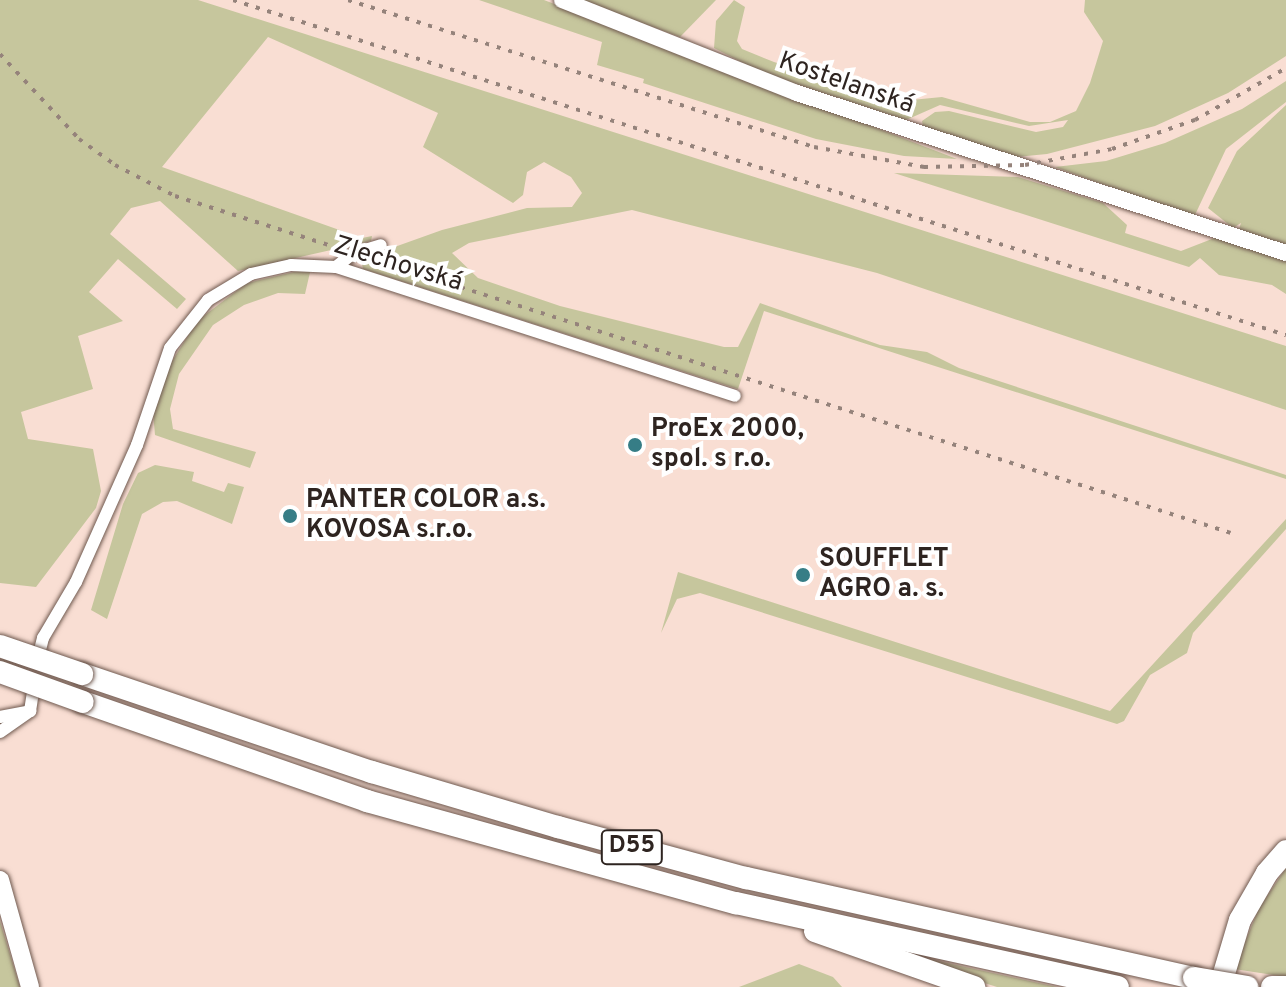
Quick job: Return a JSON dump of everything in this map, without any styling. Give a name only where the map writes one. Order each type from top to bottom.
[{"type":"highway","name":"D55","points":[[0,646],[372,772],[573,831],[760,882],[1247,987]]},
{"type":"highway","name":"D55","points":[[0,672],[367,801],[774,912],[1118,987]]},
{"type":"highway","points":[[1220,987],[1240,920],[1267,873],[1286,851]]},
{"type":"highway","points":[[774,912],[855,948],[974,987]]},
{"type":"highway","points":[[1272,987],[1286,987]]},
{"type":"main road","name":"Kostelanská","points":[[562,0],[771,84],[1286,253]]},
{"type":"main road","points":[[0,880],[30,987]]},
{"type":"street","points":[[336,267],[352,254],[381,245]]},
{"type":"street","name":"Zlechovská","points":[[30,711],[43,638],[76,582],[116,492],[176,339],[208,300],[251,274],[291,265],[336,267],[735,396]]},
{"type":"street","points":[[0,717],[30,711]]},
{"type":"street","points":[[0,732],[30,711]]},
{"type":"green space","points":[[0,0],[198,0],[1286,346],[1286,410],[877,273],[632,210],[469,243],[452,253],[478,278],[560,306],[724,347],[738,347],[760,303],[880,345],[927,352],[959,368],[1286,475],[1286,479],[764,311],[738,389],[363,269],[361,259],[442,230],[527,208],[572,207],[582,193],[571,177],[544,162],[527,172],[523,195],[513,203],[423,147],[438,113],[268,37],[162,167],[362,238],[372,236],[371,241],[238,271],[160,201],[131,208],[110,234],[186,299],[177,309],[118,259],[89,292],[123,321],[78,336],[93,389],[21,412],[28,439],[93,449],[101,491],[96,508],[36,587],[0,583]]},
{"type":"green space","points":[[479,0],[544,0],[957,159],[904,156],[816,139],[643,83],[644,79],[597,65],[602,42]]},
{"type":"green space","points":[[580,0],[716,0],[680,37]]},
{"type":"green space","points":[[734,0],[745,7],[737,41],[742,49],[805,72],[826,69],[847,84],[901,101],[942,97],[1030,122],[1050,122],[1076,111],[1090,83],[1103,41],[1084,12],[1085,0],[1286,0],[1286,56],[1228,93],[1155,126],[1047,154],[1016,157],[923,126],[922,121],[935,112],[949,111],[1036,132],[1063,127],[1068,120],[1029,126],[940,105],[906,120],[765,74],[714,48],[716,21]]},
{"type":"green space","points":[[1286,81],[1286,102],[1226,149],[1194,217],[1055,167],[1106,161],[1165,143],[1242,109]]},
{"type":"green space","points":[[1286,105],[1286,245],[1239,229],[1241,223],[1233,228],[1208,208],[1237,151]]},
{"type":"green space","points":[[894,173],[1018,177],[1103,203],[1127,225],[1125,233],[1181,251],[1217,237],[1286,260],[1286,294],[1272,285],[1219,275],[1200,258],[1189,267]]},
{"type":"green space","points":[[311,268],[305,294],[278,293],[244,305],[213,325],[179,374],[170,409],[173,429],[256,452],[250,468],[155,435],[153,412],[169,366],[197,321],[247,283]]},
{"type":"green space","points":[[155,465],[194,472],[192,481],[224,492],[228,483],[244,487],[232,524],[177,501],[163,502],[142,514],[107,619],[91,610],[123,504],[138,473]]},
{"type":"green space","points":[[1286,519],[1286,529],[1193,633],[1187,653],[1150,675],[1124,721],[1117,724],[700,593],[677,599],[661,633],[678,572],[1110,711]]},
{"type":"green space","points":[[1286,868],[1286,977],[1234,969],[1259,908]]},
{"type":"green space","points":[[0,921],[20,987],[0,987]]},
{"type":"green space","points":[[865,945],[1057,987],[997,987]]},
{"type":"green space","points":[[799,964],[833,977],[842,987],[739,987]]},
{"type":"railway","points":[[233,0],[1286,335]]},
{"type":"railway","points":[[348,0],[814,147],[924,167],[1025,165],[1112,149],[1195,120],[1286,68]]},
{"type":"railway","points":[[0,54],[79,139],[115,165],[175,196],[1231,533]]},
{"type":"place","name":"ProEx 2000, spol. s r.o.","points":[[635,445]]},
{"type":"place","name":"PANTER COLOR a.s. KOVOSA s.r.o.","points":[[290,516]]},
{"type":"place","name":"SOUFFLET AGRO a. s.","points":[[803,575]]}]
